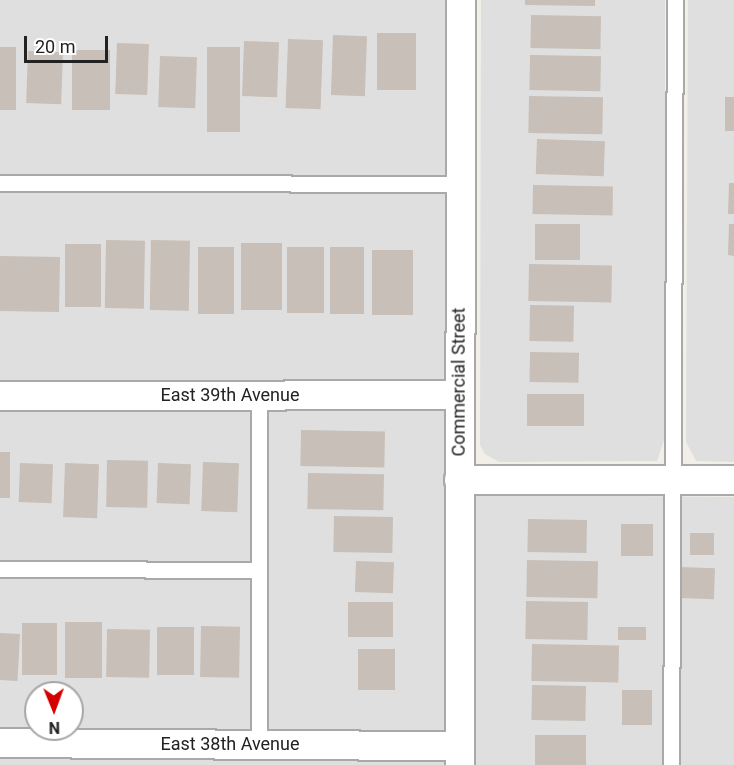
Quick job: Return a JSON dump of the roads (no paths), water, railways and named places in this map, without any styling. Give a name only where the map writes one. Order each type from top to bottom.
[{"type":"street","name":"Commercial Street","points":[[460,755],[461,0]]},
{"type":"street","name":"East 39th Avenue","points":[[0,396],[459,395]]},
{"type":"street","points":[[459,480],[734,480]]},
{"type":"street","name":"East 38th Avenue","points":[[0,743],[259,744],[460,755]]},
{"type":"lane","points":[[671,765],[675,0]]},
{"type":"lane","points":[[0,183],[460,184]]},
{"type":"lane","points":[[259,396],[259,744]]},
{"type":"lane","points":[[0,569],[259,570]]}]
